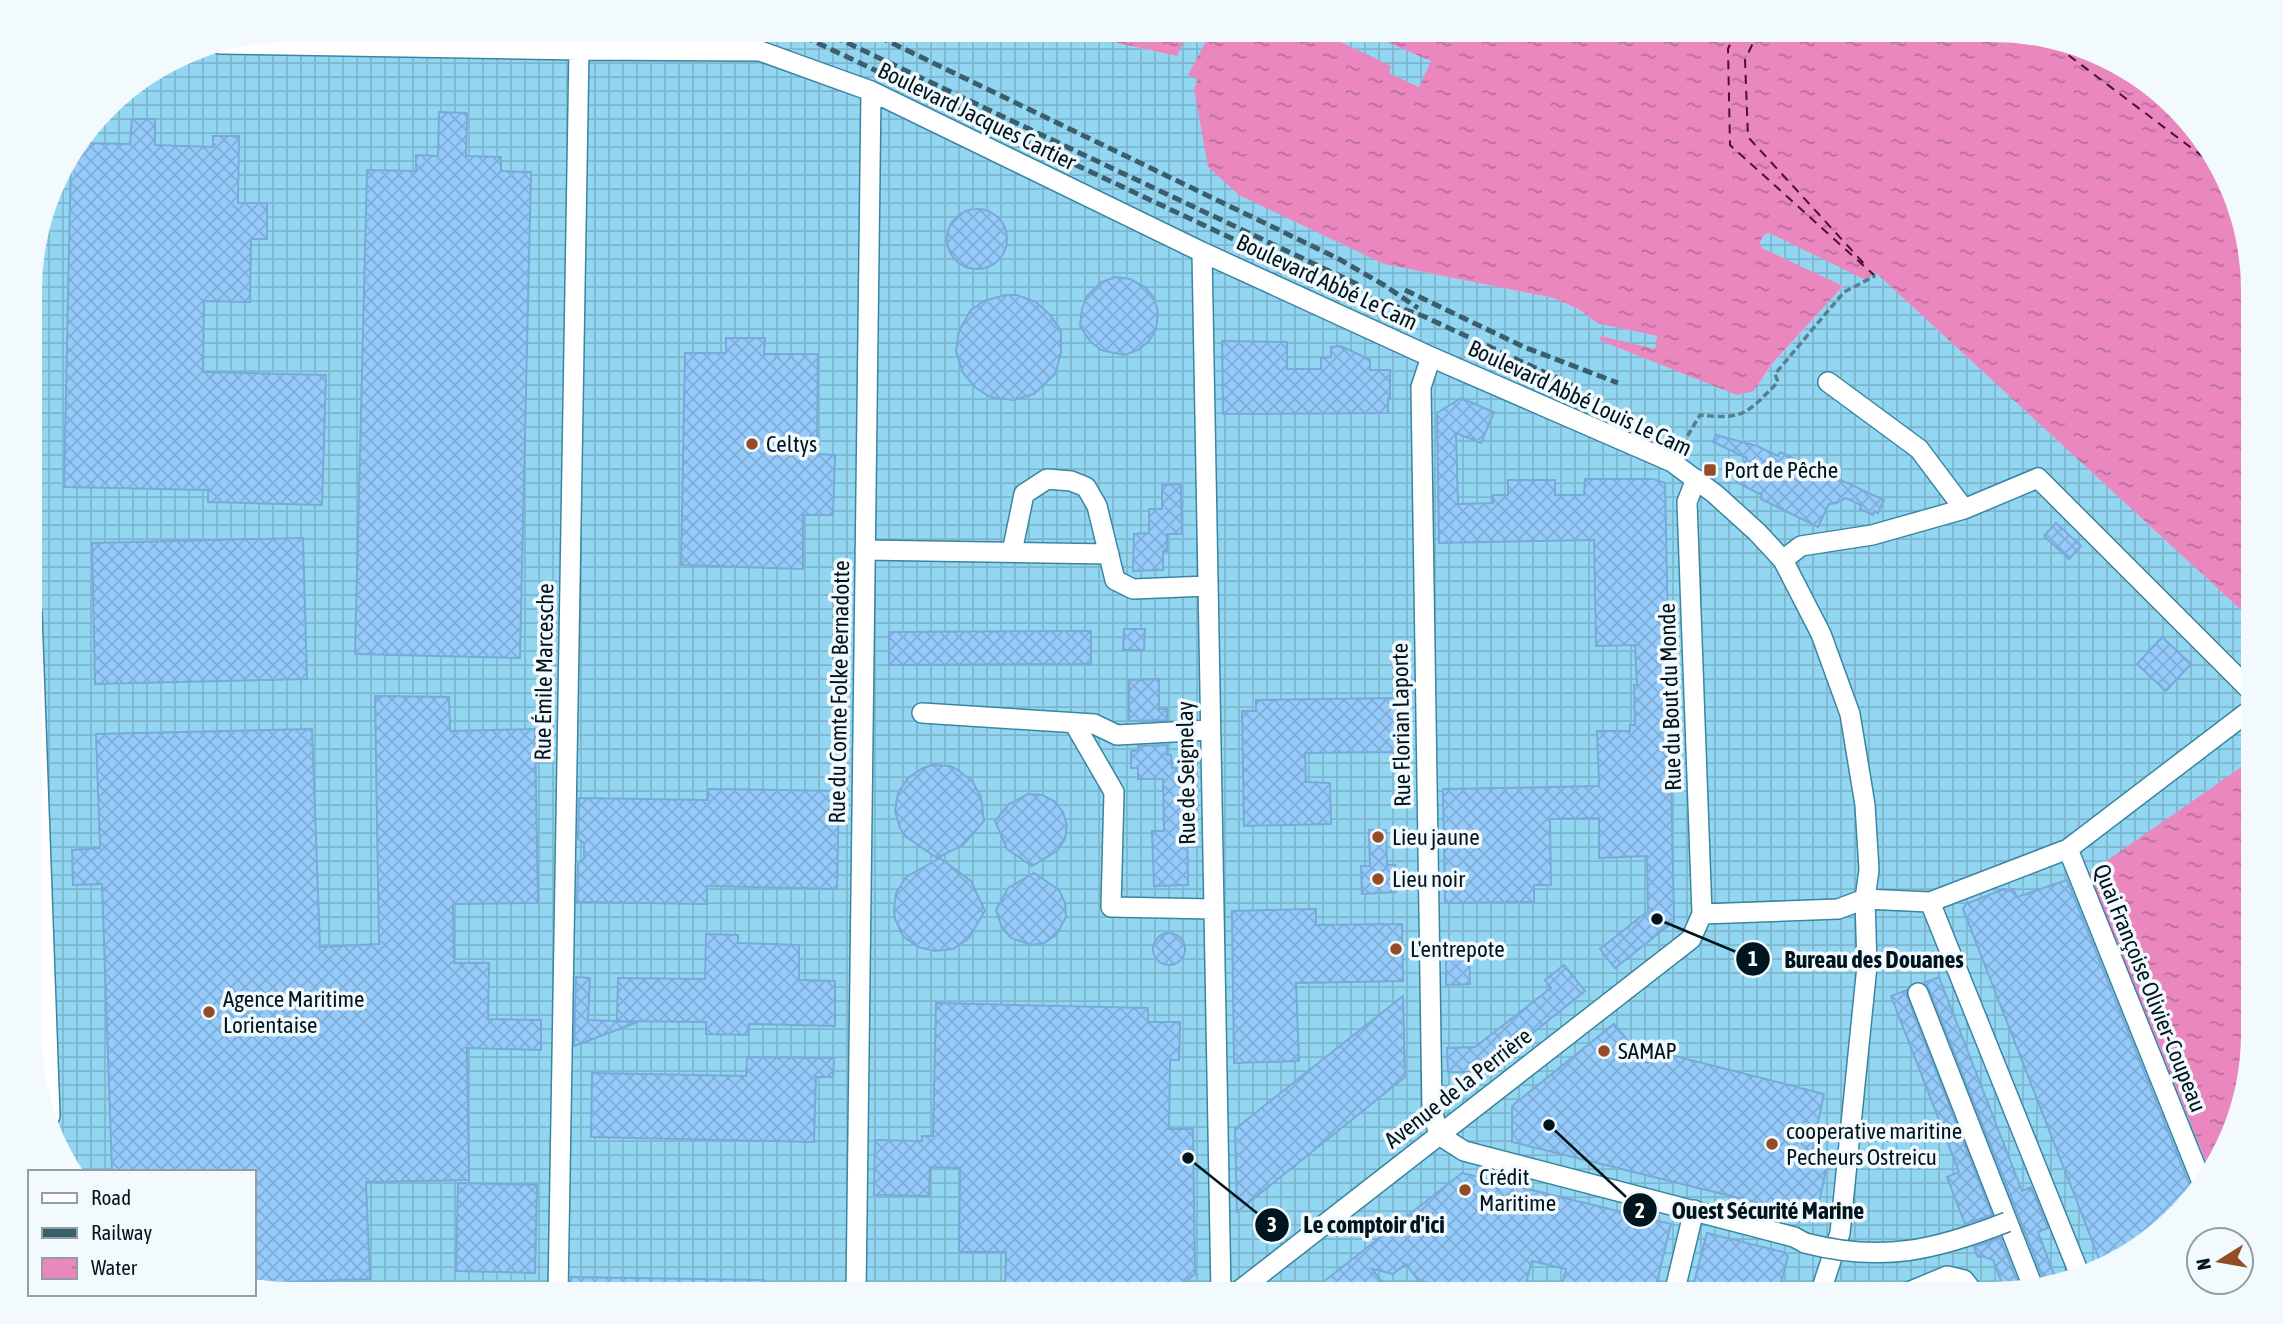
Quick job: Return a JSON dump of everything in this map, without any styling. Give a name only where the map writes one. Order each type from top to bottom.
[{"type":"street","name":"Boulevard Jacques Cartier","points":[[255,45],[760,51],[871,91],[1202,252]]},
{"type":"street","name":"Rue Émile Marcesche","points":[[558,1282],[579,50]]},
{"type":"street","name":"Rue du Comte Folke Bernadotte","points":[[856,1282],[871,91]]},
{"type":"street","name":"Boulevard Abbé Le Cam","points":[[1202,252],[1432,357]]},
{"type":"street","name":"Rue de Seignelay","points":[[1202,252],[1221,1282]]},
{"type":"street","name":"Boulevard Abbé Louis Le Cam","points":[[1432,357],[1672,463],[1696,479],[1757,532],[1783,560],[1821,634],[1850,714],[1865,805],[1869,870],[1864,899],[1867,966],[1840,1233],[1825,1282]]},
{"type":"street","name":"Rue Florian Laporte","points":[[1432,357],[1421,387],[1432,1110],[1438,1135]]},
{"type":"street","points":[[1828,382],[1919,449],[1964,509]]},
{"type":"street","points":[[1783,560],[1801,546],[1872,535],[1964,509],[2038,478],[2241,681]]},
{"type":"street","points":[[1012,552],[1024,494],[1047,479],[1072,481],[1086,487],[1097,506],[1115,580],[1133,589],[1208,586]]},
{"type":"street","name":"Rue du Bout du Monde","points":[[1696,479],[1687,502],[1702,914]]},
{"type":"street","points":[[865,550],[1109,554]]},
{"type":"street","points":[[922,713],[1094,724],[1116,735],[1210,730]]},
{"type":"street","points":[[1702,914],[1838,909],[1864,899],[1930,902],[2068,849],[2241,717]]},
{"type":"street","points":[[1074,723],[1114,792],[1111,906],[1213,909]]},
{"type":"street","name":"Quai Françoise Olivier-Coupeau","points":[[2068,849],[2198,1173]]},
{"type":"street","points":[[42,892],[49,1094]]},
{"type":"street","points":[[1930,902],[2077,1267]]},
{"type":"street","name":"Avenue de la Perrière","points":[[1250,1282],[1691,939],[1702,914]]},
{"type":"street","points":[[1918,992],[2030,1279]]},
{"type":"street","points":[[1438,1135],[1464,1151],[1842,1251],[1892,1253],[1945,1244],[2007,1222]]},
{"type":"street","points":[[1677,1282],[1694,1210]]},
{"type":"street","points":[[1933,1282],[1947,1276],[1966,1282]]},
{"type":"path","points":[[1672,463],[1700,415],[1727,418],[1741,415],[1751,409],[1778,382],[1775,374],[1844,292],[1875,276]]},
{"type":"shaded area","points":[[1113,42],[1176,56],[1183,42],[1206,42],[1189,75],[1420,87],[1388,73],[1390,66],[1341,42],[1387,42],[1431,61],[1384,264],[1554,298],[1580,310],[1597,323],[1657,336],[1655,350],[1601,336],[1599,340],[1754,391],[1771,366],[1843,286],[1762,248],[1760,242],[1764,235],[1768,233],[1875,272],[2240,609],[2241,768],[2090,873],[2206,1161],[2179,1198],[2144,1231],[2103,1256],[2057,1274],[1993,1282],[290,1282],[256,1280],[256,1170],[83,1170],[61,1129],[50,1098],[42,1034],[42,290],[44,258],[55,210],[75,166],[93,139],[139,93],[166,75],[195,61],[226,50],[258,44]]},
{"type":"water","points":[[1113,42],[1183,42],[1177,56]]},
{"type":"water","points":[[1206,42],[1341,42],[1391,66],[1389,73],[1419,87],[1431,61],[1387,42],[1993,42],[2057,50],[2117,75],[2157,104],[2190,139],[2215,180],[2233,226],[2240,274],[2240,609],[1875,272],[1866,280],[1769,233],[1764,235],[1760,242],[1762,248],[1843,286],[1771,365],[1754,391],[1737,395],[1599,340],[1601,336],[1655,349],[1657,336],[1597,323],[1580,310],[1554,298],[1384,264],[1239,195],[1208,167],[1194,89],[1198,79],[1188,75]]},
{"type":"water","points":[[2241,768],[2239,1066],[2228,1114],[2206,1161],[2089,873]]},
{"type":"building","points":[[439,112],[467,113],[466,156],[501,157],[501,171],[531,172],[520,658],[355,654],[367,170],[416,171],[416,155],[438,156]]},
{"type":"building","points":[[132,119],[155,119],[155,145],[213,147],[213,136],[239,136],[238,203],[267,203],[267,239],[251,239],[250,302],[204,301],[203,372],[326,375],[322,505],[208,502],[208,490],[64,487],[71,175],[90,143],[130,144]]},
{"type":"building","points":[[977,209],[998,218],[1007,239],[998,260],[977,269],[956,260],[947,239],[956,218]]},
{"type":"building","points":[[1116,277],[1130,279],[1145,287],[1154,298],[1158,312],[1156,329],[1149,341],[1138,350],[1124,355],[1101,350],[1090,341],[1080,326],[1087,296],[1101,282]]},
{"type":"building","points":[[1005,295],[1017,295],[1036,302],[1050,315],[1061,331],[1061,353],[1055,374],[1034,394],[1013,400],[990,397],[976,388],[963,373],[956,351],[959,331],[970,311],[984,301]]},
{"type":"building","points":[[726,338],[765,338],[764,354],[818,354],[817,454],[835,455],[833,515],[803,515],[803,569],[681,565],[685,353],[726,353]]},
{"type":"building","points":[[1222,341],[1287,342],[1287,369],[1321,369],[1321,358],[1331,357],[1331,347],[1341,346],[1370,360],[1370,370],[1390,370],[1388,413],[1223,414]]},
{"type":"building","points":[[1461,398],[1494,412],[1481,443],[1456,433],[1458,504],[1493,503],[1493,495],[1508,495],[1508,480],[1555,480],[1555,495],[1584,495],[1585,479],[1653,479],[1665,483],[1674,921],[1615,968],[1600,949],[1648,911],[1647,856],[1599,858],[1599,818],[1550,819],[1551,885],[1534,885],[1534,902],[1445,903],[1443,789],[1599,786],[1597,731],[1630,731],[1630,725],[1635,725],[1634,685],[1637,685],[1635,645],[1596,646],[1594,540],[1439,543],[1437,413]]},
{"type":"building","points":[[1716,435],[1757,446],[1778,456],[1780,452],[1884,500],[1878,513],[1874,511],[1873,515],[1846,498],[1829,504],[1818,527],[1761,499],[1762,495],[1736,482],[1747,458],[1713,442]]},
{"type":"building","points":[[1181,484],[1182,534],[1167,534],[1163,570],[1133,571],[1134,534],[1149,533],[1149,509],[1162,509],[1162,485]]},
{"type":"building","points":[[2056,523],[2081,546],[2069,559],[2044,536]]},
{"type":"building","points":[[303,538],[307,679],[95,684],[92,543]]},
{"type":"building","points":[[1124,629],[1145,629],[1144,650],[1123,650]]},
{"type":"building","points":[[1091,631],[1091,664],[889,665],[889,632]]},
{"type":"building","points":[[2162,637],[2191,664],[2166,691],[2137,664]]},
{"type":"building","points":[[1159,679],[1159,709],[1167,709],[1167,720],[1129,721],[1129,680]]},
{"type":"building","points":[[375,696],[449,697],[450,731],[535,729],[538,903],[453,904],[454,963],[489,963],[488,1019],[541,1020],[541,1050],[467,1048],[469,1180],[366,1182],[370,1279],[288,1282],[256,1280],[256,1170],[112,1170],[102,884],[73,885],[72,850],[100,848],[96,734],[312,729],[320,947],[379,944]]},
{"type":"building","points":[[1398,698],[1399,752],[1305,753],[1306,782],[1330,783],[1331,824],[1244,826],[1242,711],[1256,711],[1256,700]]},
{"type":"building","points":[[1167,745],[1167,755],[1171,755],[1172,768],[1186,768],[1188,885],[1154,886],[1152,831],[1164,831],[1163,779],[1138,779],[1138,768],[1131,768],[1131,751],[1138,751],[1138,746]]},
{"type":"building","points":[[932,765],[950,766],[972,781],[981,797],[984,821],[963,845],[937,858],[905,836],[895,811],[898,793],[908,778]]},
{"type":"building","points":[[708,789],[839,791],[837,889],[707,886],[707,904],[577,902],[578,864],[584,859],[584,843],[578,839],[579,798],[708,800]]},
{"type":"building","points":[[1028,794],[1042,795],[1054,801],[1063,812],[1067,826],[1065,839],[1057,851],[1032,866],[1007,849],[995,821],[1009,804]]},
{"type":"building","name":"Lieu noir","points":[[1369,830],[1386,830],[1387,865],[1395,865],[1396,892],[1362,894],[1361,866],[1370,866]]},
{"type":"building","points":[[940,858],[971,881],[985,911],[968,939],[953,949],[935,951],[918,947],[903,936],[894,910],[896,893],[906,877]]},
{"type":"building","points":[[1034,873],[1059,890],[1065,903],[1066,917],[1056,935],[1044,943],[1031,945],[1011,938],[1002,927],[996,910],[1008,888]]},
{"type":"building","points":[[2067,880],[2190,1185],[2144,1231],[2099,1258],[1963,909],[1966,904],[2004,889],[2006,892],[2013,889],[2017,897]]},
{"type":"building","points":[[1316,909],[1316,925],[1402,924],[1403,981],[1296,983],[1299,1061],[1234,1063],[1232,911]]},
{"type":"building","points":[[1169,933],[1180,938],[1185,949],[1180,960],[1169,965],[1158,960],[1153,949],[1158,938]]},
{"type":"building","points":[[706,934],[738,935],[738,943],[799,945],[799,980],[835,981],[835,1026],[749,1024],[748,1035],[706,1034],[706,1022],[617,1021],[618,978],[705,979]]},
{"type":"building","points":[[1446,944],[1469,944],[1470,984],[1446,985]]},
{"type":"building","points":[[1564,965],[1585,991],[1484,1072],[1448,1072],[1447,1048],[1475,1047],[1551,988],[1545,980]]},
{"type":"building","points":[[576,977],[590,978],[588,1020],[638,1022],[574,1046]]},
{"type":"building","points":[[1939,977],[2022,1191],[2031,1187],[2048,1228],[2038,1232],[2054,1275],[2043,1277],[1929,989],[1924,983]]},
{"type":"building","points":[[1907,990],[1907,997],[1992,1215],[1965,1224],[1947,1177],[1959,1172],[1891,996]]},
{"type":"building","points":[[1403,996],[1405,1077],[1237,1212],[1235,1129]]},
{"type":"building","points":[[936,1003],[1148,1008],[1148,1022],[1180,1022],[1179,1060],[1170,1060],[1169,1129],[1193,1129],[1195,1274],[1185,1282],[1005,1282],[1006,1252],[959,1252],[960,1168],[930,1167],[929,1196],[874,1195],[875,1140],[922,1141],[922,1136],[933,1136]]},
{"type":"building","points":[[1614,1024],[1646,1063],[1671,1055],[1824,1094],[1811,1156],[1828,1160],[1816,1217],[1512,1142],[1512,1106]]},
{"type":"building","points":[[747,1057],[834,1058],[833,1077],[816,1077],[814,1142],[591,1137],[592,1073],[746,1076]]},
{"type":"building","points":[[1462,1173],[1671,1224],[1657,1282],[1562,1282],[1566,1269],[1532,1261],[1526,1282],[1426,1282],[1418,1280],[1406,1264],[1393,1274],[1372,1269],[1382,1282],[1323,1282]]},
{"type":"building","points":[[458,1183],[537,1185],[535,1273],[456,1271]]},
{"type":"building","points":[[1707,1233],[1783,1252],[1788,1256],[1781,1282],[1694,1282]]},
{"type":"building","points":[[2000,1238],[2017,1280],[2001,1281],[1993,1260],[1978,1257],[1974,1247]]},
{"type":"building","points":[[571,1277],[764,1280],[764,1282],[571,1282]]},
{"type":"ferry route","points":[[1731,42],[1728,49],[1730,145],[1875,276]]},
{"type":"ferry route","points":[[1753,42],[1745,60],[1748,137],[1868,268]]},
{"type":"ferry route","points":[[2065,52],[2201,155]]},
{"type":"railway","points":[[815,42],[1320,280],[1423,316],[1572,385]]},
{"type":"railway","points":[[845,42],[1361,286]]},
{"type":"railway","points":[[890,42],[1339,259],[1418,308]]},
{"type":"railway","points":[[1405,290],[1524,347],[1618,383]]},
{"type":"place","name":"Celtys","points":[[752,444]]},
{"type":"place","name":"Port de Pêche","points":[[1710,470]]},
{"type":"place","name":"Lieu jaune","points":[[1378,837]]},
{"type":"place","name":"Lieu noir","points":[[1378,879]]},
{"type":"place","name":"Bureau des Douanes","points":[[1657,919]]},
{"type":"place","name":"L'entrepote","points":[[1396,949]]},
{"type":"place","name":"Agence Maritime Lorientaise","points":[[209,1012]]},
{"type":"place","name":"SAMAP","points":[[1604,1051]]},
{"type":"place","name":"Ouest Sécurité Marine","points":[[1549,1125]]},
{"type":"place","name":"cooperative maritine Pecheurs Ostreicu","points":[[1772,1144]]},
{"type":"place","name":"Le comptoir d'ici","points":[[1188,1158]]},
{"type":"place","name":"Crédit Maritime","points":[[1465,1190]]}]
